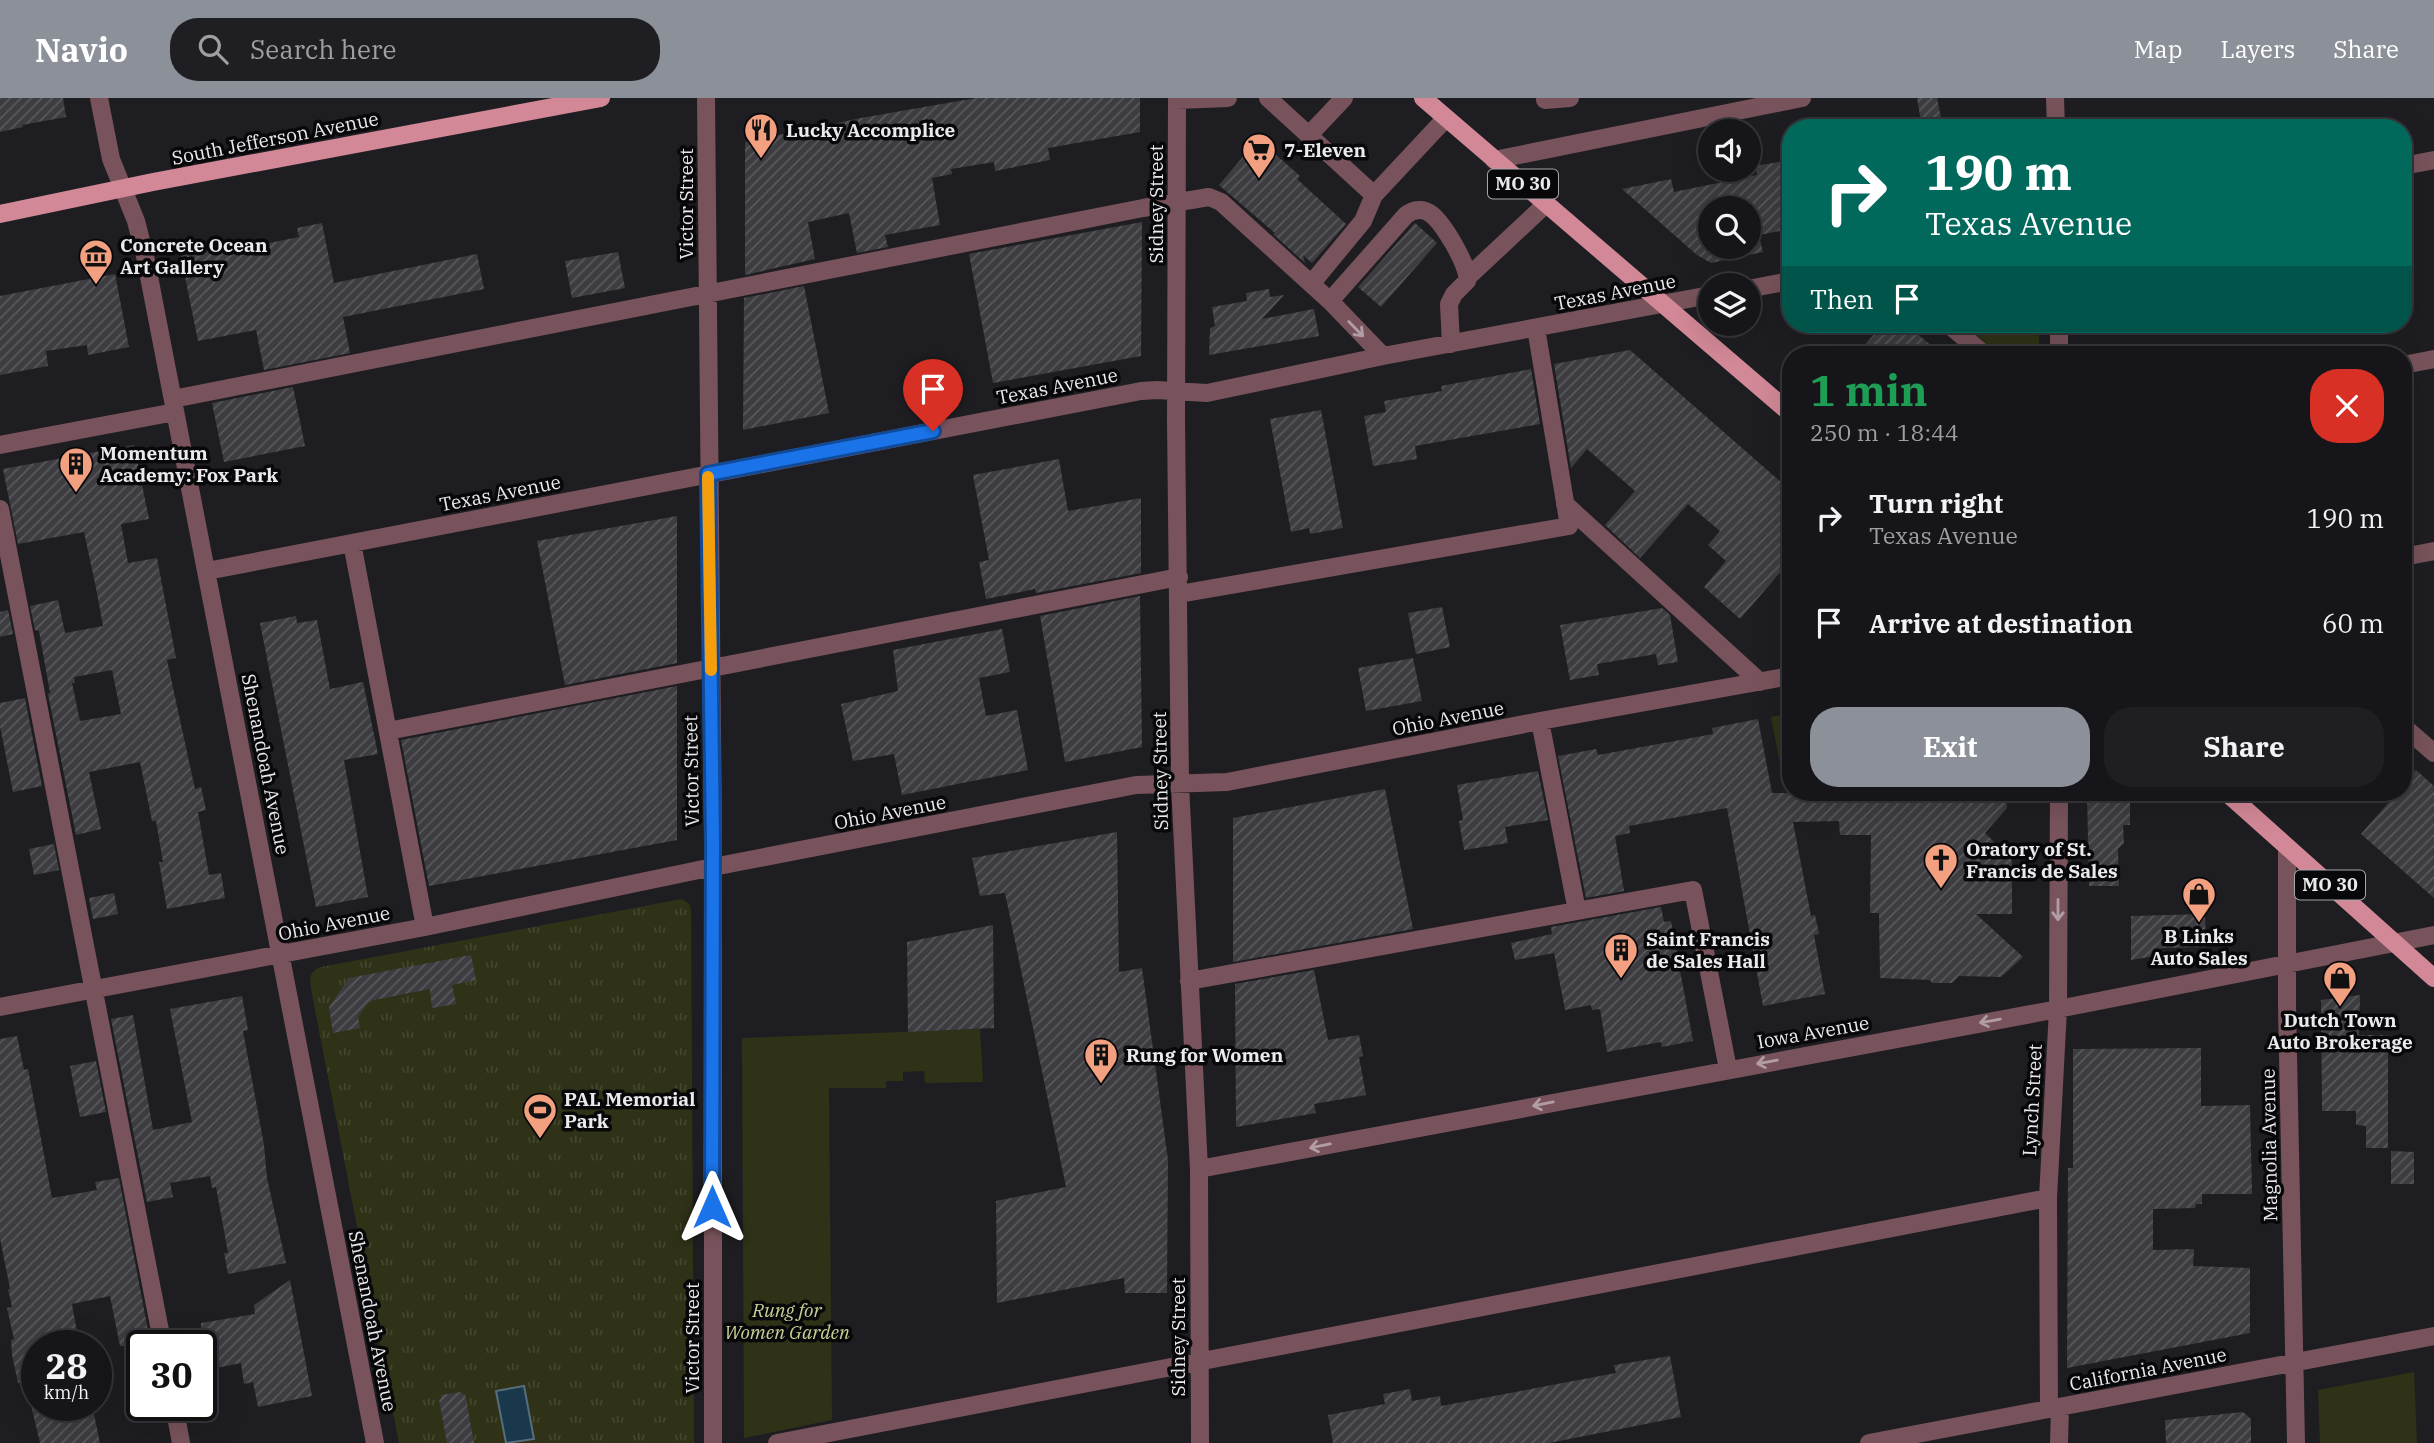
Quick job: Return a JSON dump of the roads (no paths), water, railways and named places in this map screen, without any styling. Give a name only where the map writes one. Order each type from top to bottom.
[{"type":"main road","name":"South Jefferson Avenue","points":[[0,214],[601,98]]},
{"type":"main road","name":"MO 30","points":[[1423,98],[1782,406]]},
{"type":"main road","name":"MO 30","points":[[2236,801],[2434,978]]},
{"type":"street","name":"Shenandoah Avenue","points":[[99,98],[107,142],[141,239],[375,1443]]},
{"type":"street","name":"Victor Street","points":[[706,98],[713,867],[713,1443]]},
{"type":"street","points":[[1177,99],[1228,98]]},
{"type":"street","points":[[1268,98],[1374,194]]},
{"type":"street","points":[[1309,135],[1344,98]]},
{"type":"street","points":[[1545,100],[1570,98]]},
{"type":"street","points":[[1494,160],[1802,98]]},
{"type":"street","points":[[2055,98],[2056,119]]},
{"type":"street","name":"Sidney Street","points":[[1177,99],[1176,391],[1180,784],[1199,1169],[1200,1443]]},
{"type":"street","points":[[1311,284],[1363,221],[1374,194],[1446,118]]},
{"type":"street","points":[[2412,164],[2434,160]]},
{"type":"street","points":[[0,445],[707,295],[1209,197],[1221,202],[1330,301],[1383,356]]},
{"type":"street","points":[[1451,344],[1449,304],[1454,294],[1464,286],[1468,277],[1546,204]]},
{"type":"street","points":[[1330,301],[1401,219],[1418,210],[1429,212],[1437,220],[1462,260],[1468,277]]},
{"type":"street","points":[[1761,287],[1782,283]]},
{"type":"street","name":"Texas Avenue","points":[[207,570],[1141,391],[1208,393],[1383,356],[1698,297]]},
{"type":"street","points":[[388,731],[710,668],[1179,586],[1569,526],[1536,328]]},
{"type":"street","points":[[1959,333],[1974,346]]},
{"type":"street","points":[[2412,363],[2434,359]]},
{"type":"street","points":[[1565,504],[1760,682]]},
{"type":"street","points":[[0,509],[160,1330]]},
{"type":"street","points":[[352,543],[425,927]]},
{"type":"street","points":[[2412,555],[2434,551]]},
{"type":"street","name":"Ohio Avenue","points":[[0,1007],[425,927],[713,867],[1136,785],[1227,782],[1782,678]]},
{"type":"street","points":[[1540,721],[1577,911]]},
{"type":"street","points":[[2412,734],[2434,753]]},
{"type":"street","name":"Lynch Street","points":[[2059,801],[2058,1009],[2048,1198],[2054,1408],[2059,1443]]},
{"type":"street","name":"Magnolia Avenue","points":[[2287,847],[2286,963],[2296,1443]]},
{"type":"street","points":[[1189,981],[1693,890],[1728,1069]]},
{"type":"street","name":"Iowa Avenue","points":[[1199,1169],[2058,1009],[2434,935]]},
{"type":"street","points":[[777,1443],[2048,1198]]},
{"type":"street","name":"California Avenue","points":[[1869,1443],[2434,1336]]},
{"type":"street","points":[[177,1421],[181,1443]]},
{"type":"water","points":[[524,1386],[534,1439],[506,1443],[496,1391]]},
{"type":"place","name":"Lucky Accomplice","points":[[761,160]]},
{"type":"place","name":"7-Eleven","points":[[1259,180]]},
{"type":"place","name":"Concrete Ocean Art Gallery","points":[[96,286]]},
{"type":"place","name":"Momentum Academy: Fox Park","points":[[76,494]]},
{"type":"place","name":"Oratory of St. Francis de Sales","points":[[1941,890]]},
{"type":"place","name":"B Links Auto Sales","points":[[2199,924]]},
{"type":"place","name":"Saint Francis de Sales Hall","points":[[1621,980]]},
{"type":"place","name":"Dutch Town Auto Brokerage","points":[[2340,1008]]},
{"type":"place","name":"Rung for Women","points":[[1101,1085]]},
{"type":"place","name":"PAL Memorial Park","points":[[540,1140]]},
{"type":"park label","name":"Rung for Women Garden","points":[[787,1321]]}]
